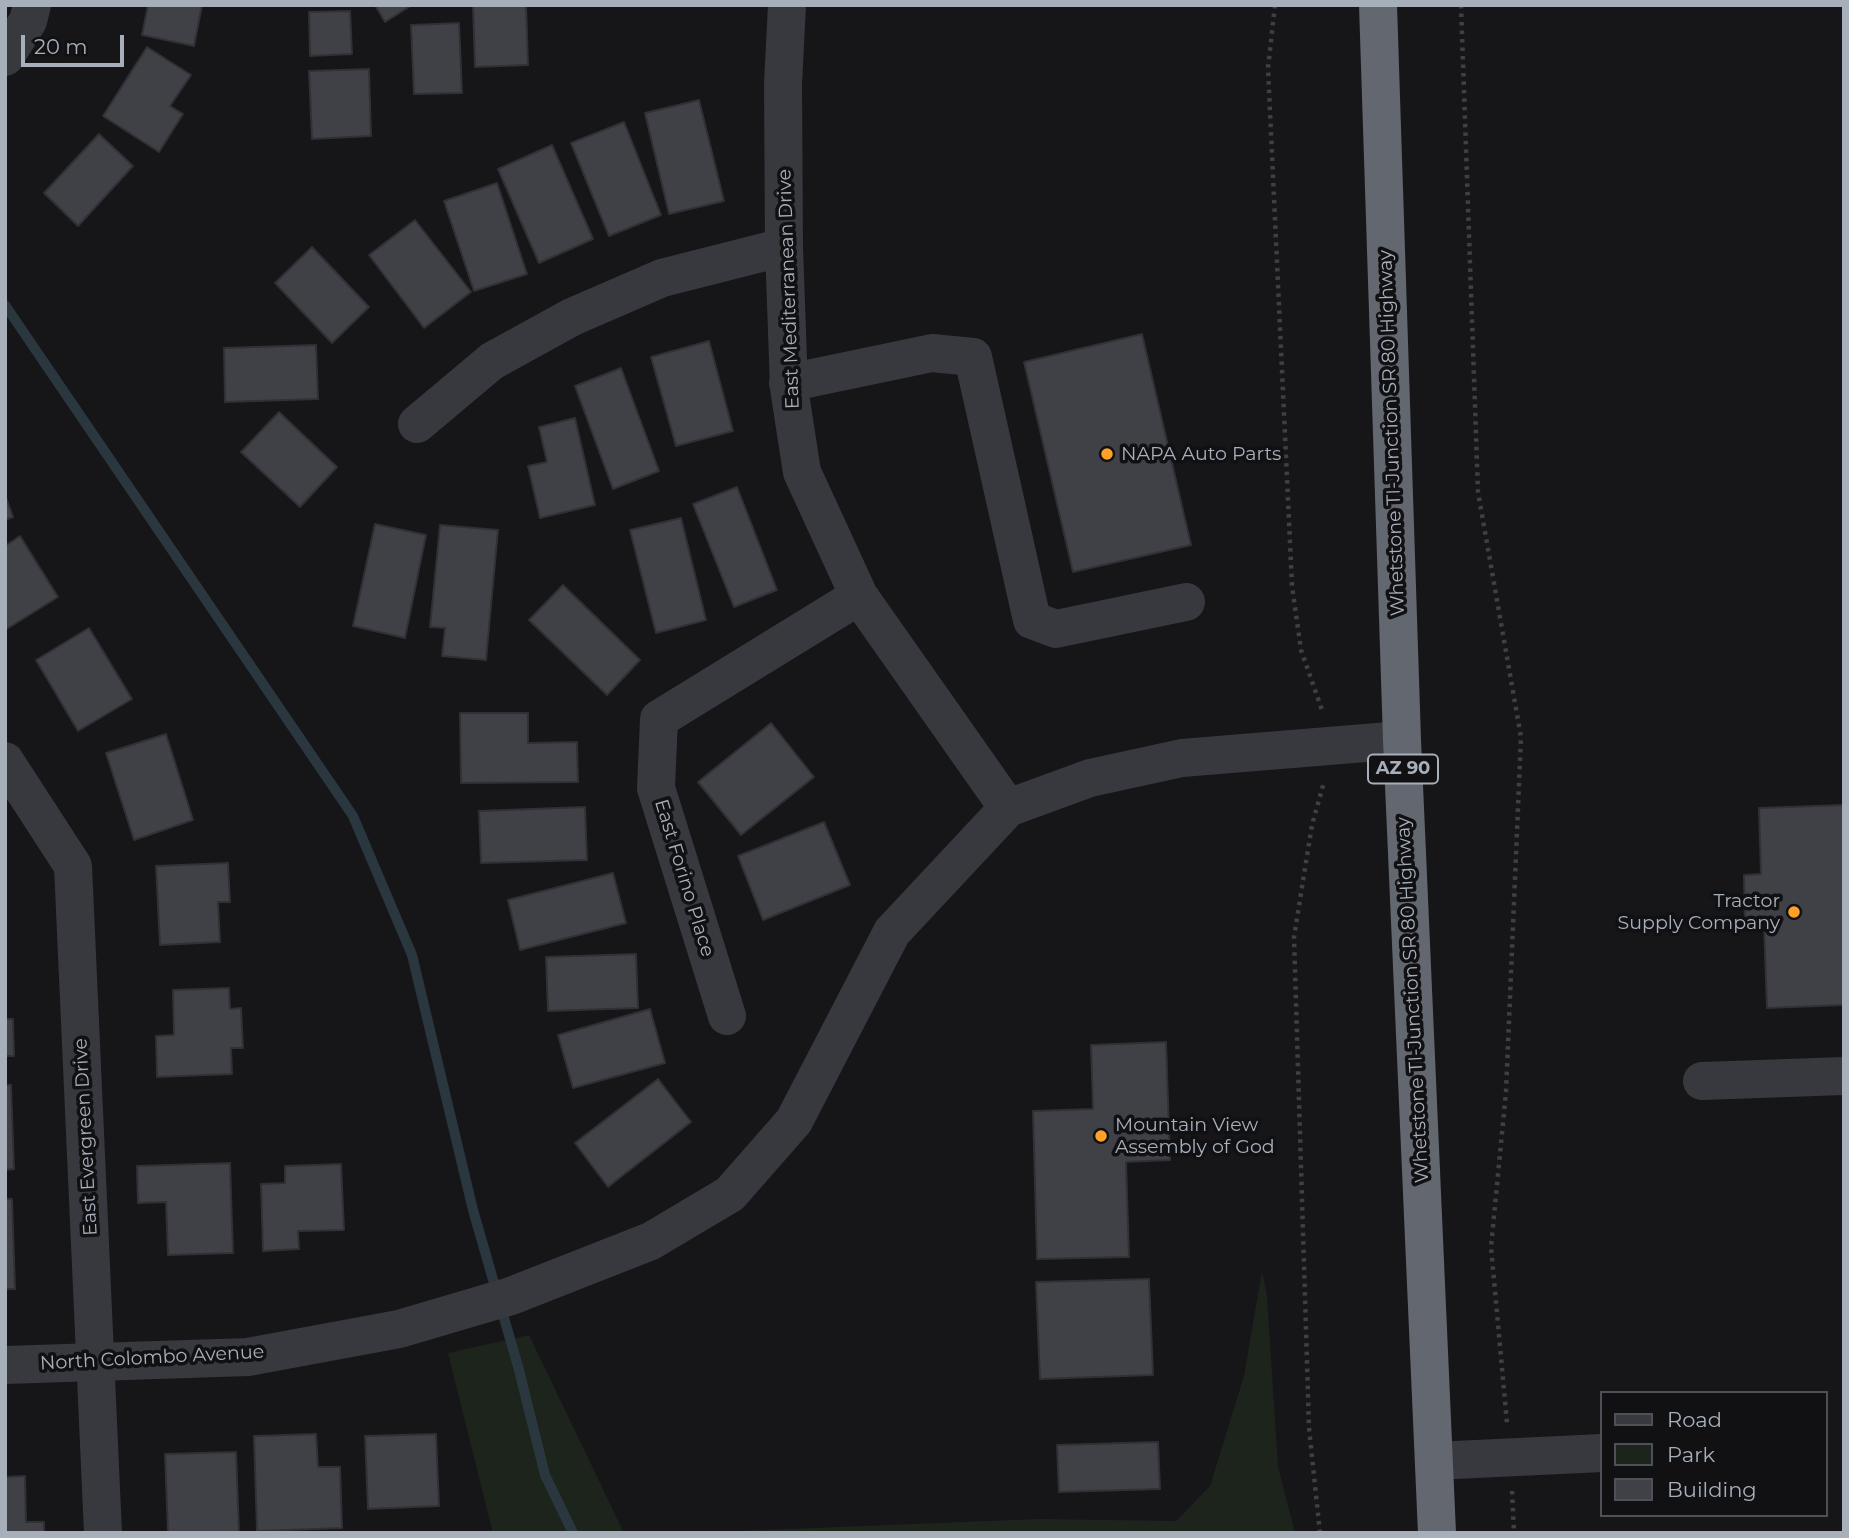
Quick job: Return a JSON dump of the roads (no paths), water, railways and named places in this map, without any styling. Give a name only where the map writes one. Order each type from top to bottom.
[{"type":"highway","name":"Whetstone TI-Junction SR 80 Highway","points":[[1378,5],[1402,740],[1437,1533]]},
{"type":"street","points":[[5,57],[28,20],[32,5]]},
{"type":"street","name":"East Mediterranean Drive","points":[[787,5],[783,84],[784,247],[789,383],[803,472],[859,596],[1008,808]]},
{"type":"street","points":[[417,424],[492,360],[572,317],[662,278],[784,247]]},
{"type":"street","points":[[789,383],[932,353],[973,356],[1032,620],[1056,629],[1186,603]]},
{"type":"street","name":"East Forino Place","points":[[727,1016],[656,788],[659,719],[859,596]]},
{"type":"street","name":"North Colombo Avenue","points":[[5,1365],[248,1357],[399,1329],[511,1296],[651,1241],[730,1194],[794,1121],[892,932],[1008,808],[1090,778],[1182,758],[1402,740]]},
{"type":"street","name":"East Evergreen Drive","points":[[5,761],[73,866],[103,1533]]},
{"type":"street","points":[[1702,1081],[1844,1076]]},
{"type":"street","points":[[1434,1461],[1601,1453]]},
{"type":"waterway","points":[[5,305],[353,816],[412,955],[473,1210],[519,1370],[545,1475],[573,1533]]},
{"type":"place","name":"NAPA Auto Parts","points":[[1107,454]]},
{"type":"place","name":"Tractor Supply Company","points":[[1794,912]]},
{"type":"place","name":"Mountain View Assembly of God","points":[[1101,1136]]}]
